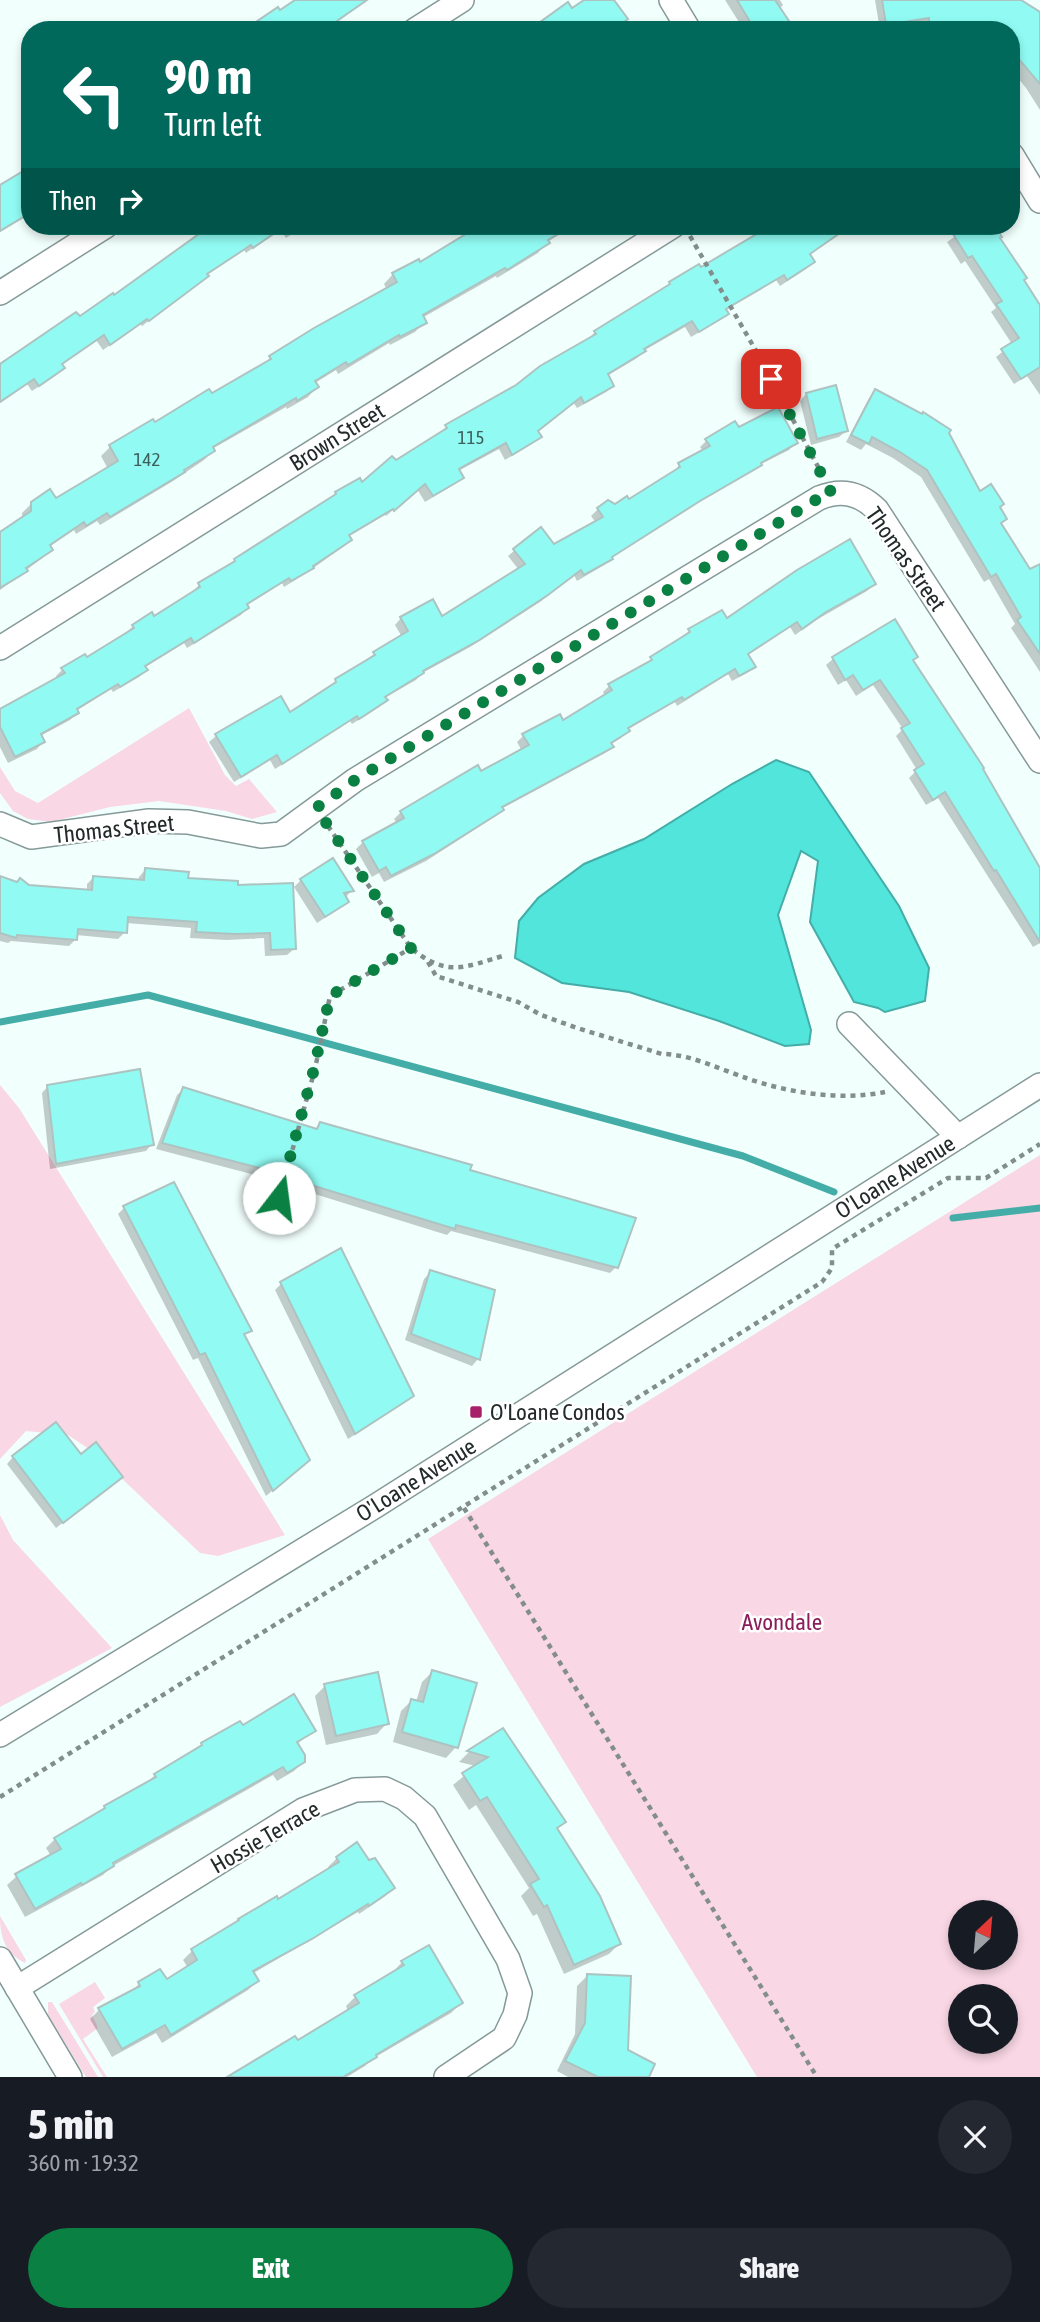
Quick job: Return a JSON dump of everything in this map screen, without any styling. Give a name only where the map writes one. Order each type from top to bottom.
[{"type":"street","points":[[429,21],[462,0]]},
{"type":"street","points":[[671,0],[684,21]]},
{"type":"street","points":[[1020,168],[1040,201]]},
{"type":"street","points":[[0,293],[92,235]]},
{"type":"street","name":"Brown Street","points":[[0,648],[673,235]]},
{"type":"street","name":"Thomas Street","points":[[0,824],[32,837],[149,821],[188,822],[261,836],[281,834],[355,780],[819,498],[839,493],[860,497],[877,510],[1040,761]]},
{"type":"street","points":[[849,1024],[958,1137]]},
{"type":"street","name":"O'Loane Avenue","points":[[0,1735],[374,1507],[1040,1085]]},
{"type":"street","name":"Hossie Terrace","points":[[17,1988],[303,1810],[355,1790],[385,1789],[404,1798],[425,1816],[508,1958],[520,1993],[516,2015],[504,2038],[446,2077]]},
{"type":"street","points":[[0,1959],[70,2077]]},
{"type":"path","points":[[684,235],[759,356],[832,494]]},
{"type":"path","points":[[316,808],[411,948],[428,962],[436,976],[518,1002],[553,1019],[662,1054],[676,1054],[754,1081],[812,1094],[865,1096],[911,1088]]},
{"type":"path","points":[[279,1198],[314,1069],[330,996],[411,948]]},
{"type":"path","points":[[428,962],[458,968],[506,955]]},
{"type":"path","points":[[0,1797],[822,1282],[832,1268],[832,1249],[860,1231],[948,1178],[986,1178],[1040,1144]]},
{"type":"path","points":[[464,1508],[817,2077]]},
{"type":"green space","points":[[189,708],[225,775],[236,786],[249,779],[277,812],[252,819],[226,811],[159,801],[110,807],[51,822],[28,819],[13,811],[0,793],[0,767],[15,791],[38,803]]},
{"type":"green space","points":[[0,1085],[19,1108],[285,1535],[218,1556],[200,1553],[95,1453],[68,1435],[26,1431],[0,1459]]},
{"type":"green space","name":"Avondale","points":[[1040,1155],[1040,2077],[757,2077],[428,1539]]},
{"type":"green space","points":[[0,1515],[13,1540],[112,1648],[0,1707]]},
{"type":"green space","points":[[0,1916],[26,1960],[25,1963],[5,1944]]},
{"type":"green space","points":[[95,1982],[105,1998],[93,2007],[95,2012],[92,2015],[98,2028],[83,2039],[107,2077],[103,2077],[59,2004]]},
{"type":"green space","points":[[48,2002],[52,2002],[98,2077],[86,2077],[51,2020]]},
{"type":"water","points":[[776,760],[809,772],[899,906],[929,968],[925,1001],[885,1012],[854,1002],[810,922],[818,861],[801,851],[778,915],[811,1030],[809,1044],[785,1046],[629,992],[562,983],[515,958],[519,921],[538,898],[584,864],[644,839]]},
{"type":"building","points":[[295,0],[367,0],[337,21],[257,21],[278,7],[280,10]]},
{"type":"building","points":[[584,0],[614,0],[628,19],[542,21],[568,2],[572,8]]},
{"type":"building","points":[[737,0],[775,0],[789,21],[750,21]]},
{"type":"building","points":[[882,0],[1021,0],[1040,12],[1040,84],[1020,60],[1020,21],[929,21],[929,18],[885,21]]},
{"type":"building","points":[[21,172],[21,218],[0,231],[0,185]]},
{"type":"building","points":[[197,235],[272,235],[253,248],[251,245],[207,274],[209,276],[149,321],[147,319],[110,345],[104,335],[62,364],[65,368],[39,386],[34,379],[0,402],[0,364],[76,312],[80,316],[113,293],[114,295]]},
{"type":"building","points":[[464,235],[556,235],[548,240],[550,243],[507,270],[505,268],[423,315],[427,323],[400,337],[399,335],[348,365],[346,362],[315,381],[319,387],[213,447],[215,451],[184,470],[185,472],[110,517],[107,513],[86,526],[84,522],[50,545],[53,550],[26,568],[28,571],[0,588],[0,532],[31,511],[31,502],[50,489],[56,498],[118,461],[109,445],[153,419],[155,422],[209,389],[212,393],[271,359],[269,356],[314,328],[397,282],[392,273],[419,259],[420,262]]},
{"type":"building","points":[[755,235],[837,235],[810,254],[815,262],[787,280],[784,275],[726,309],[729,314],[699,332],[692,321],[644,349],[646,351],[608,374],[614,386],[584,403],[581,397],[538,431],[542,437],[512,455],[506,443],[459,469],[464,478],[433,496],[425,484],[394,511],[393,509],[349,535],[352,540],[313,566],[314,568],[291,581],[289,578],[247,604],[249,608],[194,643],[191,638],[145,666],[148,670],[120,687],[118,684],[77,709],[79,713],[41,734],[45,742],[15,757],[0,727],[0,709],[65,673],[61,668],[85,654],[87,657],[134,628],[132,625],[152,612],[154,616],[200,587],[198,583],[336,494],[335,492],[360,478],[362,482],[392,456],[396,460],[447,428],[445,425],[516,385],[540,366],[596,334],[594,331],[670,284],[669,282],[699,264],[701,267]]},
{"type":"building","points":[[954,235],[1001,235],[1000,238],[1027,278],[1024,280],[1040,305],[1040,367],[1021,379],[1001,349],[1019,338],[996,304],[1002,301],[972,256],[968,258]]},
{"type":"building","points":[[836,385],[848,431],[817,439],[806,393]]},
{"type":"building","points":[[875,389],[922,414],[923,412],[951,430],[949,433],[980,491],[991,484],[1004,504],[1000,507],[1007,519],[1001,523],[1030,569],[1040,564],[1040,654],[1017,620],[1021,617],[996,574],[991,577],[927,470],[872,437],[869,444],[851,435]]},
{"type":"building","points":[[778,407],[798,443],[700,501],[612,557],[613,559],[584,575],[581,570],[478,641],[423,671],[424,673],[385,697],[388,700],[359,719],[357,716],[282,764],[277,755],[241,777],[215,734],[281,696],[290,712],[336,682],[335,679],[375,655],[373,652],[408,631],[400,617],[433,599],[442,616],[525,564],[513,549],[541,527],[554,544],[603,517],[597,508],[608,500],[615,504],[627,496],[629,499],[680,467],[678,463],[710,446],[705,439],[735,421],[739,427]]},
{"type":"building","points":[[850,539],[876,584],[802,629],[797,622],[748,654],[756,667],[739,676],[735,669],[684,700],[682,697],[628,728],[630,731],[611,743],[614,747],[502,807],[504,810],[434,854],[391,876],[386,867],[379,871],[362,841],[404,818],[400,811],[478,765],[481,771],[529,745],[522,734],[560,714],[563,720],[612,690],[608,684],[652,660],[650,657],[690,632],[688,629],[722,610],[727,618],[797,570]]},
{"type":"building","points":[[895,619],[918,657],[913,660],[984,768],[1040,868],[1040,942],[945,792],[933,800],[914,770],[924,764],[901,728],[910,723],[880,680],[863,690],[853,675],[845,680],[832,657]]},
{"type":"building","points":[[333,858],[354,891],[344,893],[349,902],[325,917],[300,879]]},
{"type":"building","points":[[145,868],[189,872],[188,878],[238,881],[238,885],[293,883],[296,949],[271,950],[270,933],[196,932],[197,922],[128,917],[127,933],[78,929],[77,940],[17,935],[16,938],[0,933],[0,876],[17,882],[20,878],[29,885],[92,890],[93,876],[144,880]]},
{"type":"building","points":[[140,1069],[154,1145],[56,1164],[47,1085]]},
{"type":"building","points":[[183,1087],[317,1129],[320,1122],[472,1165],[470,1170],[636,1218],[618,1268],[456,1225],[455,1229],[298,1181],[299,1178],[162,1143]]},
{"type":"building","points":[[174,1182],[252,1331],[244,1334],[310,1460],[273,1491],[205,1353],[200,1355],[123,1206]]},
{"type":"building","points":[[341,1248],[414,1396],[355,1434],[280,1282]]},
{"type":"building","points":[[430,1270],[495,1290],[480,1360],[411,1334]]},
{"type":"building","points":[[56,1422],[81,1454],[96,1442],[123,1477],[63,1523],[12,1456]]},
{"type":"building","points":[[432,1670],[477,1683],[458,1748],[402,1732],[411,1699],[423,1702]]},
{"type":"building","points":[[378,1672],[389,1724],[336,1736],[324,1684]]},
{"type":"building","points":[[294,1694],[316,1731],[297,1742],[305,1755],[305,1762],[287,1773],[283,1767],[113,1863],[114,1866],[82,1885],[81,1883],[35,1909],[15,1874],[61,1849],[54,1838],[156,1777],[154,1774],[202,1745],[201,1743],[240,1721],[243,1725]]},
{"type":"building","points":[[503,1728],[566,1822],[557,1828],[600,1896],[621,1944],[574,1965],[547,1905],[544,1907],[530,1884],[539,1879],[487,1797],[480,1801],[462,1773],[488,1757],[467,1751]]},
{"type":"building","points":[[357,1842],[369,1860],[375,1858],[395,1888],[369,1906],[368,1904],[253,1971],[259,1981],[171,2035],[165,2025],[122,2049],[98,2008],[140,1986],[138,1982],[160,1969],[167,1979],[197,1960],[191,1949],[277,1896],[278,1899],[339,1862],[336,1857]]},
{"type":"building","points":[[429,1945],[463,2003],[343,2077],[227,2077],[295,2036],[298,2040],[359,2003],[354,1995],[404,1965],[401,1961]]},
{"type":"building","points":[[587,1974],[631,1976],[628,2050],[655,2064],[649,2077],[598,2077],[565,2061],[585,2023]]},
{"type":"waterway","points":[[0,1022],[148,995],[743,1156],[834,1192]]},
{"type":"waterway","points":[[953,1218],[1040,1208]]},
{"type":"place","name":"O'Loane Condos","points":[[476,1412]]},
{"type":"route","points":[[279,1198],[314,1069],[330,996],[411,948],[316,808],[355,780],[819,498],[832,494],[771,379]]}]
